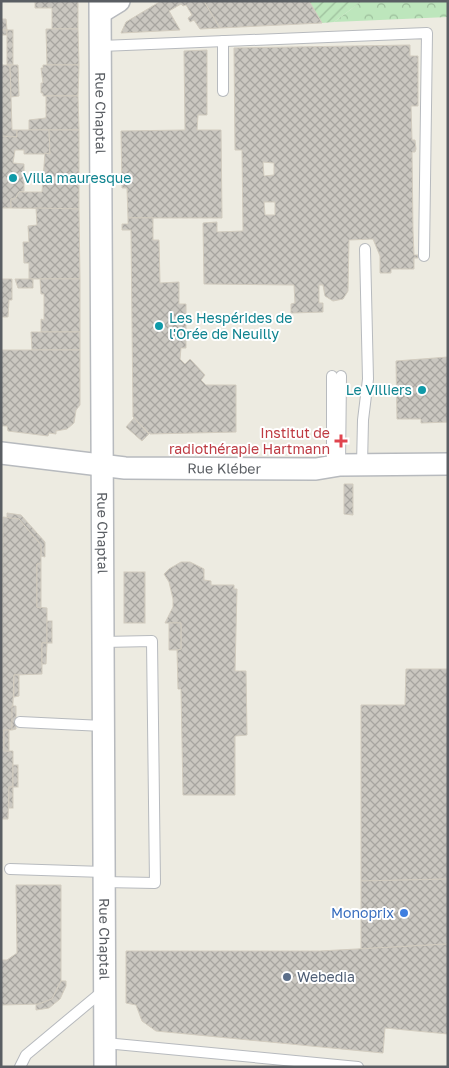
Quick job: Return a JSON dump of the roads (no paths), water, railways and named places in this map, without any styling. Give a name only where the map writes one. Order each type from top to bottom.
[{"type":"street","points":[[100,7],[119,1]]},
{"type":"street","name":"Rue Chaptal","points":[[100,7],[105,1067]]},
{"type":"street","name":"Rue Kléber","points":[[1,453],[102,466],[316,469],[362,465],[448,464]]},
{"type":"lane","points":[[101,46],[427,33],[424,256]]},
{"type":"lane","points":[[223,41],[223,91]]},
{"type":"lane","points":[[362,465],[363,420],[368,379],[365,249]]},
{"type":"lane","points":[[336,466],[337,376]]},
{"type":"lane","points":[[10,869],[156,883],[152,641],[103,642]]},
{"type":"lane","points":[[20,722],[104,726]]},
{"type":"lane","points":[[20,1067],[26,1055],[105,990]]},
{"type":"lane","points":[[105,1043],[358,1067]]},
{"type":"place","name":"Villa mauresque","points":[[13,178]]},
{"type":"place","name":"Les Hespérides de l'Orée de Neuilly","points":[[159,326]]},
{"type":"place","name":"Le Villiers","points":[[422,390]]},
{"type":"place","name":"Institut de radiothérapie Hartmann","points":[[341,441]]},
{"type":"place","name":"Monoprix","points":[[404,913]]},
{"type":"place","name":"Webedia","points":[[287,977]]}]
